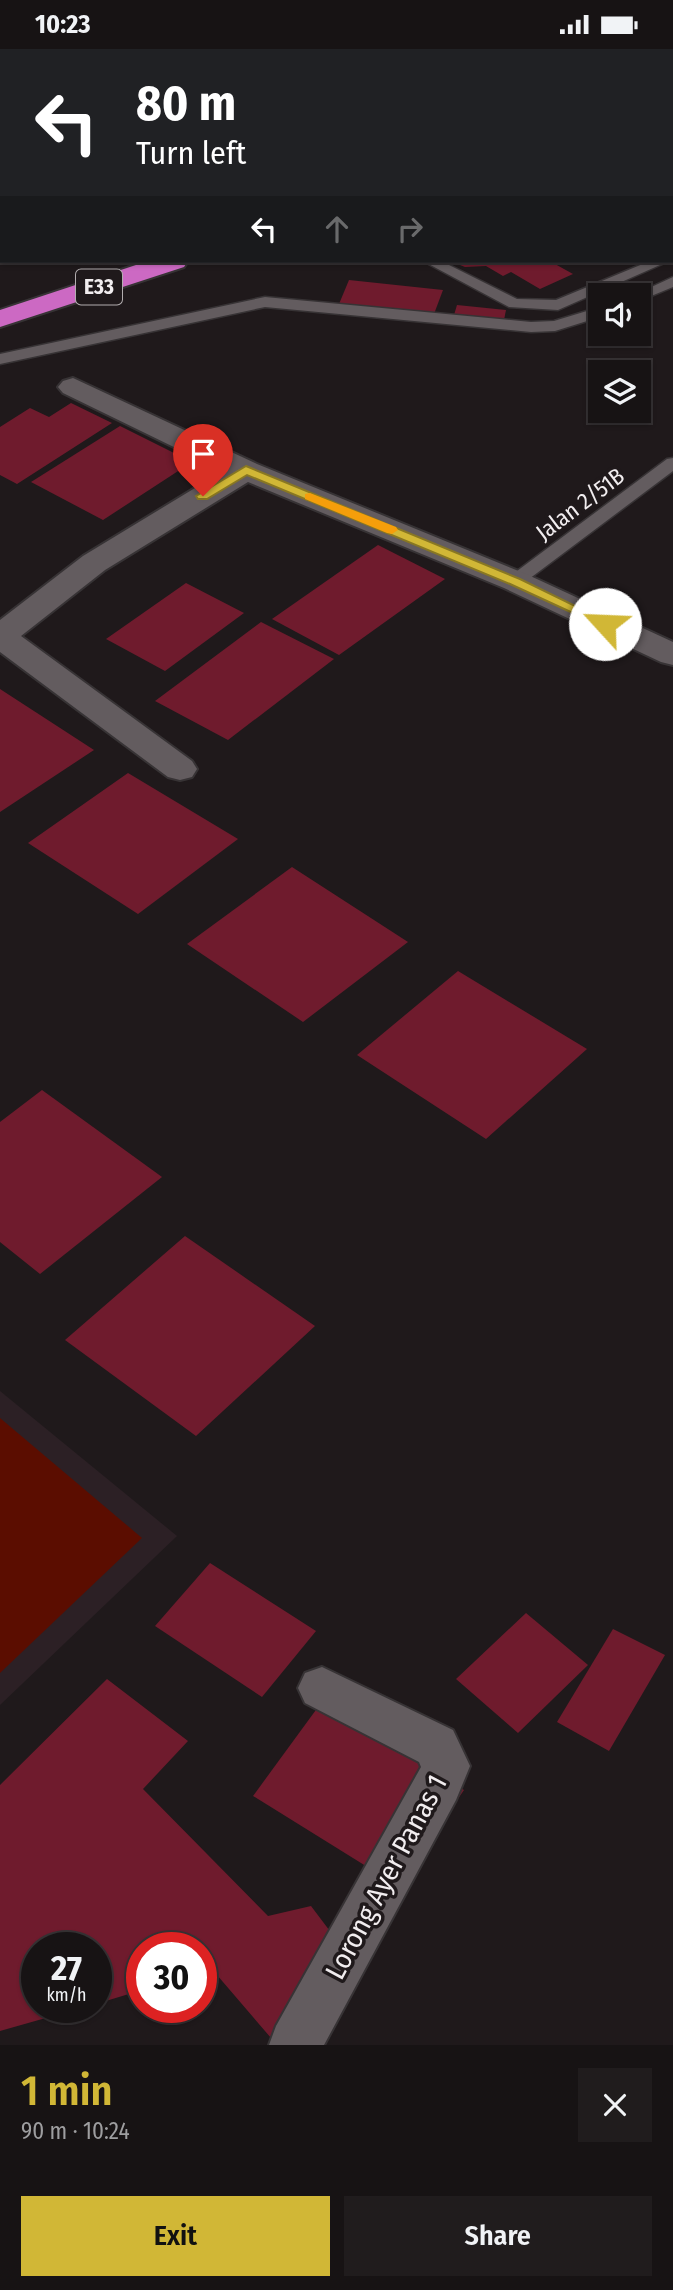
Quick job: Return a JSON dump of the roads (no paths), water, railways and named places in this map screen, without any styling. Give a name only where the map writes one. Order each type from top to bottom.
[{"type":"highway","name":"E33","points":[[8,318],[168,263]]},
{"type":"street","points":[[73,387],[246,470],[515,581],[673,655]]},
{"type":"street","points":[[180,769],[0,636],[93,563],[246,470]]},
{"type":"street","name":"Lorong Ayer Panas 1","points":[[295,2045],[439,1784],[446,1766],[436,1747],[322,1688]]},
{"type":"lane","points":[[434,263],[514,305],[558,305],[657,263]]},
{"type":"lane","points":[[651,291],[673,282]]},
{"type":"lane","points":[[0,359],[265,302],[531,327],[555,327],[588,316]]},
{"type":"lane","name":"Jalan 2/51B","points":[[515,581],[673,463]]}]
